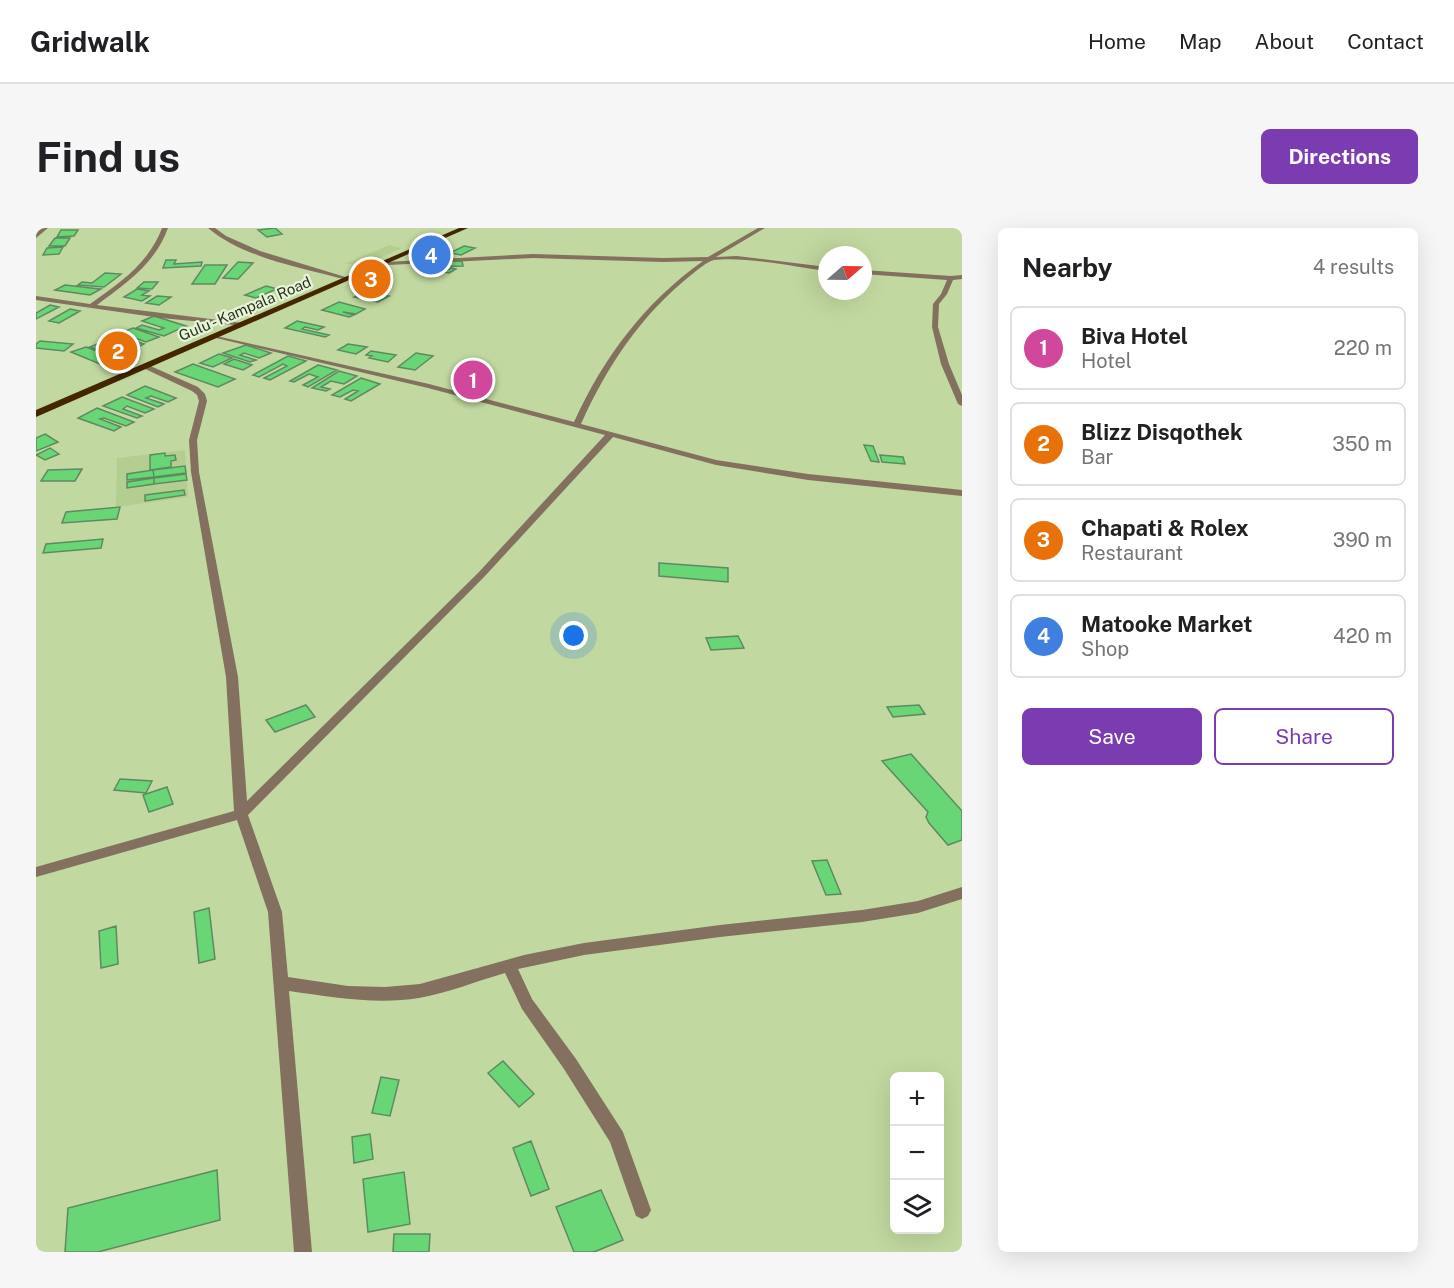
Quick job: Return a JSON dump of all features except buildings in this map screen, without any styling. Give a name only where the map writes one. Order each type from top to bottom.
[{"type":"main road","name":"Gulu - Kampala Road","points":[[36,414],[465,228]]},
{"type":"street","points":[[36,236],[45,228]]},
{"type":"street","points":[[90,307],[145,263],[157,247],[165,228]]},
{"type":"street","points":[[210,228],[220,236],[259,252],[349,279]]},
{"type":"street","points":[[576,425],[614,351],[632,328],[673,287],[711,258],[762,228]]},
{"type":"street","points":[[723,252],[737,258]]},
{"type":"street","points":[[388,263],[533,256],[663,260],[737,258],[818,268]]},
{"type":"street","points":[[872,273],[962,277]]},
{"type":"street","points":[[951,278],[944,294],[936,304],[935,327],[945,364],[962,404]]},
{"type":"street","points":[[36,298],[90,307],[243,325]]},
{"type":"street","points":[[214,336],[429,386],[610,435],[759,470],[962,493]]},
{"type":"street","points":[[145,367],[195,389],[201,394],[203,401],[193,440],[193,457],[232,677],[241,814],[275,912],[303,1252]]},
{"type":"street","points":[[36,872],[241,814],[482,574],[610,435]]},
{"type":"street","points":[[282,983],[348,993],[420,992],[508,966],[584,949],[720,931],[862,916],[918,907],[962,893]]},
{"type":"street","points":[[508,966],[527,1004],[570,1064],[616,1138],[642,1210]]},
{"type":"shaded area","points":[[389,245],[402,248],[364,265],[345,264]]},
{"type":"shaded area","points":[[185,450],[188,497],[116,507],[117,458]]},
{"type":"place","name":"Matooke Market","points":[[431,255]]},
{"type":"place","name":"Chapati & Rolex","points":[[371,279]]},
{"type":"place","name":"Blizz Disqothek","points":[[118,351]]},
{"type":"place","name":"Biva Hotel","points":[[473,380]]}]
